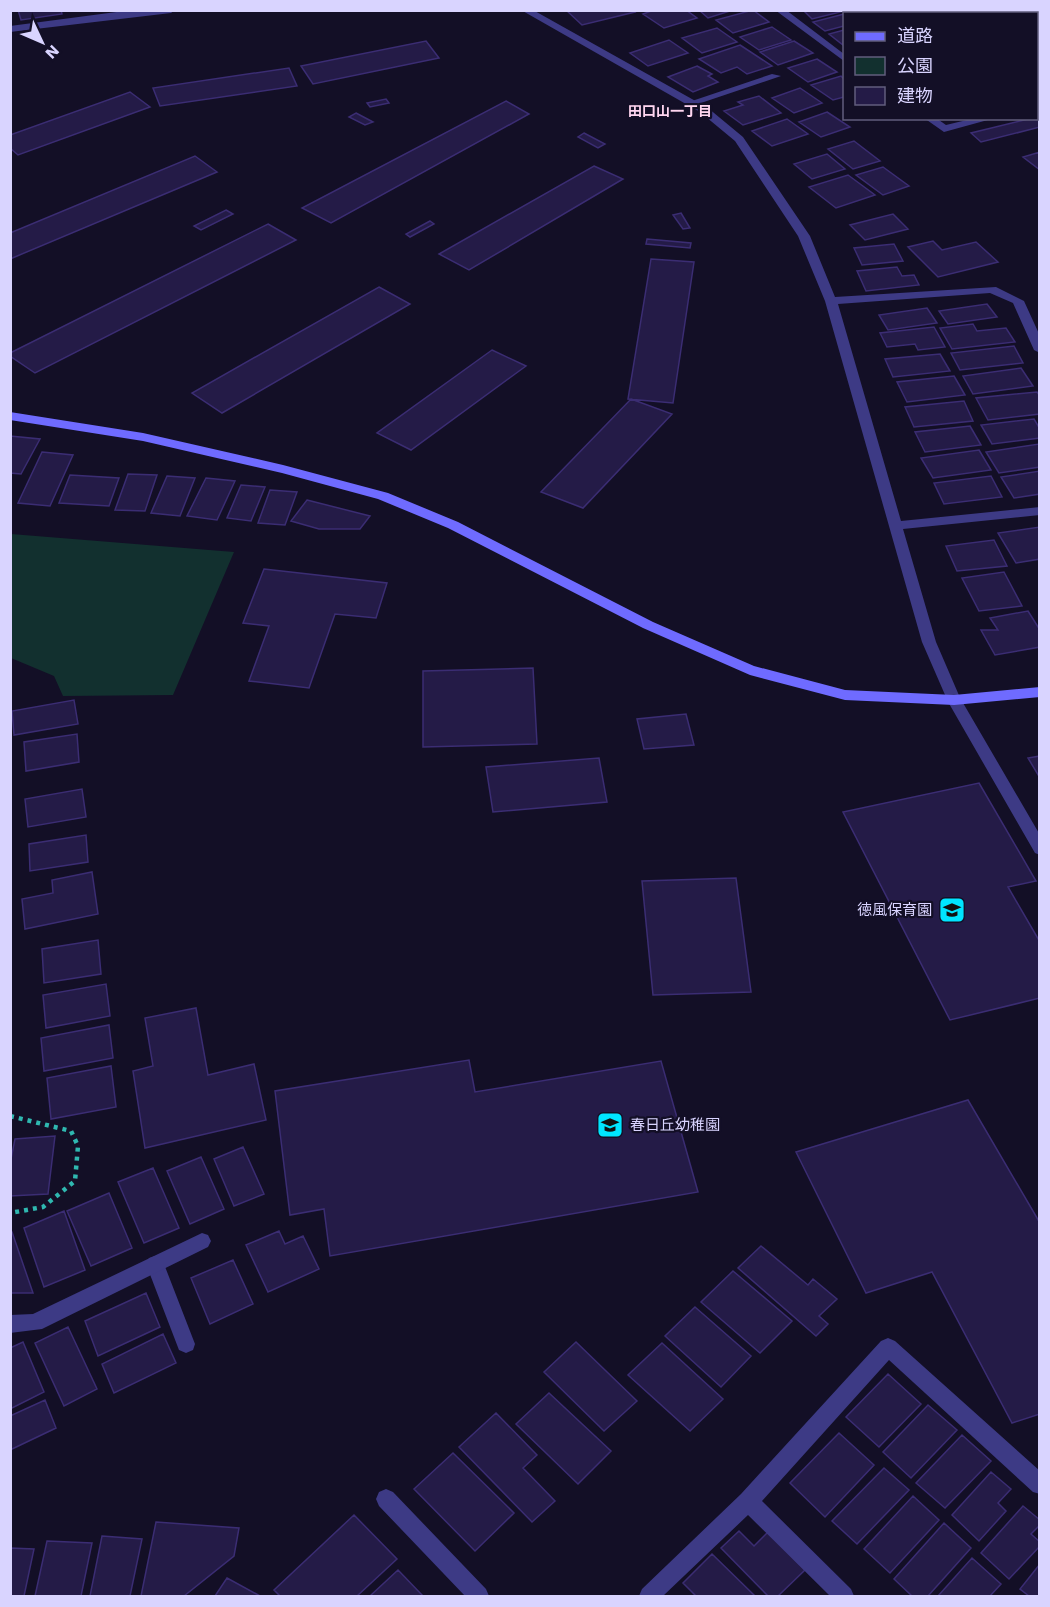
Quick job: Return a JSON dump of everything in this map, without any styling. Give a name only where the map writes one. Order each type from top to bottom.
[{"type":"street","points":[[10,29],[124,12],[171,10]]},
{"type":"street","points":[[525,10],[704,110],[739,139],[804,236],[831,301],[929,642],[954,700],[1040,849]]},
{"type":"street","points":[[779,10],[843,57]]},
{"type":"street","points":[[691,103],[776,76]]},
{"type":"street","points":[[932,120],[944,129],[982,120]]},
{"type":"street","points":[[831,301],[992,289],[1018,301],[1040,350]]},
{"type":"street","points":[[10,416],[143,436],[283,469],[383,496],[453,525],[648,625],[750,670],[845,694],[954,700],[1040,692]]},
{"type":"street","points":[[895,526],[1040,511]]},
{"type":"street","points":[[10,1324],[35,1323],[202,1241]]},
{"type":"street","points":[[155,1264],[186,1344]]},
{"type":"street","points":[[649,1596],[748,1501],[888,1347],[1040,1485]]},
{"type":"street","points":[[386,1499],[479,1596]]},
{"type":"street","points":[[748,1501],[844,1596]]},
{"type":"path","points":[[10,1116],[70,1131],[78,1146],[75,1181],[43,1207],[10,1213]]},
{"type":"green space","points":[[11,534],[234,552],[173,695],[63,696],[54,676],[11,658]]},
{"type":"building","points":[[18,10],[61,10],[62,14],[21,20]]},
{"type":"building","points":[[633,10],[635,12],[582,25],[567,11]]},
{"type":"building","points":[[654,10],[686,10],[697,18],[664,28],[643,14]]},
{"type":"building","points":[[699,10],[733,10],[708,18]]},
{"type":"building","points":[[753,10],[769,22],[733,33],[716,20]]},
{"type":"building","points":[[803,10],[848,10],[812,19]]},
{"type":"building","points":[[862,10],[899,10],[893,12],[864,12]]},
{"type":"building","points":[[999,10],[1002,12],[964,12]]},
{"type":"building","points":[[843,14],[843,26],[825,31],[813,22]]},
{"type":"building","points":[[772,27],[791,40],[759,50],[740,37]]},
{"type":"building","points":[[717,28],[737,42],[702,53],[682,38]]},
{"type":"building","points":[[843,30],[843,45],[829,34]]},
{"type":"building","points":[[669,40],[688,53],[648,66],[630,53]]},
{"type":"building","points":[[426,41],[439,58],[313,84],[301,66]]},
{"type":"building","points":[[794,41],[813,53],[778,65],[760,52]]},
{"type":"building","points":[[740,45],[772,66],[747,74],[737,67],[721,73],[699,59]]},
{"type":"building","points":[[817,59],[837,72],[808,82],[788,68]]},
{"type":"building","points":[[697,66],[712,74],[708,76],[718,82],[693,92],[668,77]]},
{"type":"building","points":[[289,68],[297,86],[160,106],[153,88]]},
{"type":"building","points":[[841,76],[843,78],[843,97],[833,100],[811,85]]},
{"type":"building","points":[[800,88],[822,103],[794,113],[772,98]]},
{"type":"building","points":[[130,92],[150,107],[18,155],[10,148],[10,135]]},
{"type":"building","points":[[759,96],[781,113],[743,125],[724,111],[743,105],[738,102]]},
{"type":"building","points":[[386,99],[389,103],[370,107],[367,103]]},
{"type":"building","points":[[506,101],[529,114],[331,223],[302,208]]},
{"type":"building","points":[[827,112],[850,127],[821,137],[799,122]]},
{"type":"building","points":[[356,113],[373,122],[365,125],[349,117]]},
{"type":"building","points":[[1040,116],[1040,127],[981,142],[971,133],[1024,120],[1038,120]]},
{"type":"building","points":[[787,119],[808,134],[772,146],[752,131]]},
{"type":"building","points":[[584,133],[605,144],[598,148],[578,137]]},
{"type":"building","points":[[854,141],[880,161],[853,169],[828,149]]},
{"type":"building","points":[[1040,152],[1040,170],[1023,157]]},
{"type":"building","points":[[827,154],[845,169],[812,179],[794,164]]},
{"type":"building","points":[[195,156],[217,172],[10,259],[10,233]]},
{"type":"building","points":[[594,166],[623,179],[469,270],[439,254]]},
{"type":"building","points":[[883,167],[909,186],[883,195],[856,175]]},
{"type":"building","points":[[848,175],[875,195],[836,208],[809,187]]},
{"type":"building","points":[[226,210],[233,214],[201,230],[194,226]]},
{"type":"building","points":[[681,213],[690,228],[683,229],[673,215]]},
{"type":"building","points":[[893,214],[908,229],[865,240],[850,225]]},
{"type":"building","points":[[430,221],[434,224],[410,237],[406,234]]},
{"type":"building","points":[[268,224],[296,240],[35,373],[10,356],[10,353]]},
{"type":"building","points":[[647,239],[691,243],[690,248],[646,244]]},
{"type":"building","points":[[933,241],[942,250],[976,242],[998,262],[938,277],[908,247]]},
{"type":"building","points":[[894,244],[903,261],[862,265],[854,248]]},
{"type":"building","points":[[651,259],[694,262],[673,403],[628,399]]},
{"type":"building","points":[[897,267],[902,276],[914,275],[919,285],[866,291],[857,271]]},
{"type":"building","points":[[379,287],[410,304],[222,413],[192,393]]},
{"type":"building","points":[[987,304],[997,317],[948,324],[939,311]]},
{"type":"building","points":[[927,308],[937,323],[888,330],[879,315]]},
{"type":"building","points":[[973,324],[977,331],[1006,328],[1015,342],[952,349],[940,328]]},
{"type":"building","points":[[934,327],[945,347],[918,350],[915,344],[887,347],[880,333]]},
{"type":"building","points":[[1014,346],[1023,363],[960,370],[951,353]]},
{"type":"building","points":[[492,350],[526,366],[411,450],[377,433]]},
{"type":"building","points":[[940,354],[950,371],[893,377],[885,359]]},
{"type":"building","points":[[1021,368],[1033,386],[973,394],[963,376]]},
{"type":"building","points":[[954,376],[965,395],[907,402],[897,382]]},
{"type":"building","points":[[1037,392],[1040,396],[1040,414],[988,420],[976,398]]},
{"type":"building","points":[[631,399],[672,414],[583,508],[541,492]]},
{"type":"building","points":[[964,401],[973,421],[914,427],[905,407]]},
{"type":"building","points":[[1034,419],[1040,429],[1040,438],[992,444],[981,425]]},
{"type":"building","points":[[970,426],[981,445],[925,452],[915,432]]},
{"type":"building","points":[[10,436],[40,439],[21,474],[10,473]]},
{"type":"building","points":[[1039,444],[1040,467],[999,473],[986,452]]},
{"type":"building","points":[[979,450],[991,470],[933,478],[921,458]]},
{"type":"building","points":[[42,452],[73,455],[50,506],[18,503]]},
{"type":"building","points":[[1040,471],[1040,494],[1014,498],[1001,477]]},
{"type":"building","points":[[128,474],[157,475],[145,511],[115,510]]},
{"type":"building","points":[[70,475],[119,478],[109,506],[59,503]]},
{"type":"building","points":[[167,476],[195,478],[180,516],[151,513]]},
{"type":"building","points":[[991,476],[1002,497],[944,504],[934,483]]},
{"type":"building","points":[[206,478],[235,481],[217,520],[187,516]]},
{"type":"building","points":[[241,485],[265,487],[251,521],[227,518]]},
{"type":"building","points":[[270,490],[297,492],[285,525],[258,523]]},
{"type":"building","points":[[307,500],[370,516],[360,529],[319,529],[291,521]]},
{"type":"building","points":[[1040,527],[1040,559],[1016,563],[998,533]]},
{"type":"building","points":[[994,540],[1007,566],[957,571],[946,546]]},
{"type":"building","points":[[264,569],[387,583],[376,618],[335,614],[309,688],[249,681],[269,626],[243,623]]},
{"type":"building","points":[[1004,572],[1022,606],[979,611],[962,578]]},
{"type":"building","points":[[1028,611],[1040,630],[1040,647],[995,655],[981,630],[998,630],[990,618]]},
{"type":"building","points":[[533,668],[537,744],[423,747],[423,671]]},
{"type":"building","points":[[74,700],[78,724],[14,735],[12,711]]},
{"type":"building","points":[[686,714],[694,745],[644,749],[637,719]]},
{"type":"building","points":[[77,734],[79,762],[26,771],[24,742]]},
{"type":"building","points":[[1040,756],[1040,778],[1028,758]]},
{"type":"building","points":[[599,758],[607,802],[493,812],[486,767]]},
{"type":"building","points":[[979,783],[1036,881],[1008,887],[1040,942],[1040,998],[950,1020],[843,812]]},
{"type":"building","points":[[82,789],[86,817],[28,827],[25,799]]},
{"type":"building","points":[[86,835],[88,862],[30,871],[29,844]]},
{"type":"building","points":[[92,872],[98,914],[25,929],[22,899],[53,893],[52,880]]},
{"type":"building","points":[[736,878],[751,992],[653,995],[642,881]]},
{"type":"building","points":[[98,940],[101,974],[44,983],[42,949]]},
{"type":"building","points":[[106,984],[110,1016],[46,1028],[43,995]]},
{"type":"building","points":[[196,1008],[208,1075],[254,1064],[266,1120],[145,1148],[133,1071],[153,1066],[145,1018]]},
{"type":"building","points":[[109,1025],[113,1058],[44,1071],[41,1038]]},
{"type":"building","points":[[469,1060],[475,1092],[661,1061],[698,1192],[330,1256],[324,1209],[290,1215],[275,1091]]},
{"type":"building","points":[[111,1066],[116,1107],[51,1119],[47,1078]]},
{"type":"building","points":[[968,1100],[1040,1223],[1040,1414],[1012,1423],[932,1272],[866,1293],[796,1152]]},
{"type":"building","points":[[55,1136],[48,1194],[10,1196],[10,1164],[15,1139]]},
{"type":"building","points":[[243,1147],[264,1194],[234,1206],[214,1159]]},
{"type":"building","points":[[201,1157],[224,1209],[190,1224],[167,1171]]},
{"type":"building","points":[[153,1168],[179,1228],[144,1243],[118,1182]]},
{"type":"building","points":[[109,1193],[132,1248],[91,1266],[67,1211]]},
{"type":"building","points":[[64,1211],[85,1270],[44,1287],[24,1228]]},
{"type":"building","points":[[279,1231],[285,1244],[303,1236],[319,1269],[268,1292],[246,1245]]},
{"type":"building","points":[[10,1232],[12,1232],[33,1293],[10,1293]]},
{"type":"building","points":[[761,1246],[808,1285],[813,1279],[837,1299],[819,1316],[828,1324],[816,1336],[738,1268]]},
{"type":"building","points":[[233,1260],[253,1304],[210,1324],[191,1278]]},
{"type":"building","points":[[733,1271],[792,1321],[760,1353],[701,1302]]},
{"type":"building","points":[[146,1293],[160,1327],[98,1356],[85,1321]]},
{"type":"building","points":[[695,1307],[751,1356],[721,1387],[665,1336]]},
{"type":"building","points":[[68,1327],[97,1389],[64,1406],[35,1343]]},
{"type":"building","points":[[163,1334],[176,1363],[114,1393],[102,1364]]},
{"type":"building","points":[[23,1342],[44,1392],[10,1409],[10,1348]]},
{"type":"building","points":[[576,1342],[637,1401],[604,1431],[544,1372]]},
{"type":"building","points":[[662,1343],[723,1399],[690,1431],[628,1375]]},
{"type":"building","points":[[888,1374],[921,1404],[879,1447],[846,1417]]},
{"type":"building","points":[[549,1393],[611,1451],[578,1484],[516,1424]]},
{"type":"building","points":[[45,1400],[56,1428],[10,1450],[10,1416]]},
{"type":"building","points":[[928,1405],[957,1430],[911,1478],[883,1452]]},
{"type":"building","points":[[496,1413],[537,1455],[523,1468],[555,1501],[532,1522],[459,1447]]},
{"type":"building","points":[[839,1433],[874,1465],[825,1517],[790,1483]]},
{"type":"building","points":[[962,1435],[991,1461],[945,1508],[916,1483]]},
{"type":"building","points":[[453,1453],[514,1513],[475,1551],[414,1489]]},
{"type":"building","points":[[884,1468],[909,1490],[857,1544],[832,1521]]},
{"type":"building","points":[[991,1472],[1011,1489],[998,1503],[1006,1511],[979,1541],[952,1515]]},
{"type":"building","points":[[913,1496],[939,1520],[890,1573],[864,1549]]},
{"type":"building","points":[[1023,1506],[1040,1520],[1040,1525],[1031,1534],[1040,1542],[1040,1546],[1009,1579],[981,1553]]},
{"type":"building","points":[[354,1515],[397,1559],[357,1596],[280,1596],[274,1590]]},
{"type":"building","points":[[156,1522],[239,1528],[234,1556],[184,1596],[141,1596]]},
{"type":"building","points":[[944,1523],[971,1548],[928,1596],[912,1596],[894,1579]]},
{"type":"building","points":[[739,1531],[754,1546],[768,1532],[805,1570],[778,1596],[768,1596],[721,1548]]},
{"type":"building","points":[[102,1536],[142,1539],[130,1596],[90,1596]]},
{"type":"building","points":[[47,1541],[92,1543],[81,1596],[35,1596]]},
{"type":"building","points":[[10,1548],[34,1549],[24,1596],[10,1596]]},
{"type":"building","points":[[712,1554],[755,1596],[696,1596],[683,1583]]},
{"type":"building","points":[[972,1558],[1001,1584],[990,1596],[938,1596]]},
{"type":"building","points":[[1040,1564],[1040,1596],[1029,1596],[1020,1589]]},
{"type":"building","points":[[398,1570],[423,1596],[370,1596]]},
{"type":"building","points":[[227,1578],[260,1596],[215,1596]]},
{"type":"place","name":"徳風保育園","points":[[952,910]]},
{"type":"place","name":"春日丘幼稚園","points":[[610,1125]]},
{"type":"district","name":"田口山一丁目","points":[[670,111]]}]
